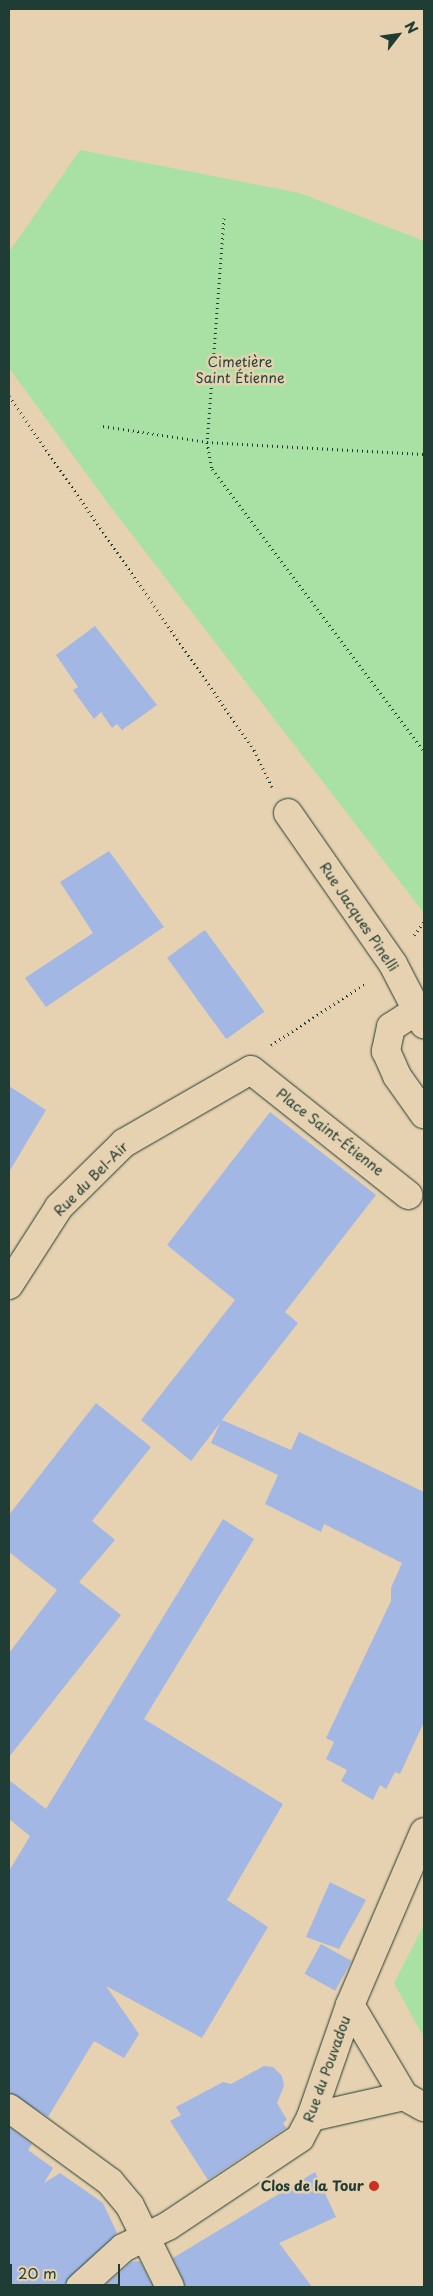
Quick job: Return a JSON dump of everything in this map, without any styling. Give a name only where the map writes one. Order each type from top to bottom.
[{"type":"street","name":"Rue Jacques Pinelli","points":[[288,813],[393,964],[420,1017]]},
{"type":"street","points":[[420,1017],[391,1027],[386,1051],[397,1076],[424,1114]]},
{"type":"street","name":"Place Saint-Étienne","points":[[251,1070],[408,1195]]},
{"type":"street","name":"Rue du Bel-Air","points":[[9,1285],[59,1207],[124,1144],[251,1070]]},
{"type":"street","name":"Rue du Pouvadou","points":[[80,2287],[123,2248],[146,2236],[300,2138],[311,2117],[350,2005],[424,1832]]},
{"type":"street","points":[[311,2117],[414,2102],[350,2005]]},
{"type":"street","points":[[9,2108],[110,2182],[130,2206],[170,2287]]},
{"type":"path","points":[[224,218],[208,442],[212,469],[424,751]]},
{"type":"path","points":[[9,396],[254,750],[288,813]]},
{"type":"path","points":[[103,426],[208,442],[424,454]]},
{"type":"path","points":[[289,1033],[357,989]]},
{"type":"green space","name":"Cimetière Saint Étienne","points":[[80,150],[300,193],[424,241],[424,913],[110,506],[9,368],[9,252]]},
{"type":"green space","points":[[424,1925],[424,2038],[394,1983]]},
{"type":"building","points":[[95,626],[157,705],[122,730],[117,724],[112,728],[101,712],[94,719],[73,690],[78,687],[56,655]]},
{"type":"building","points":[[109,851],[164,927],[46,1007],[25,978],[93,933],[60,882]]},
{"type":"building","points":[[205,930],[264,1012],[226,1039],[167,958]]},
{"type":"building","points":[[9,1086],[46,1110],[9,1172]]},
{"type":"building","points":[[270,1112],[376,1195],[285,1312],[298,1323],[222,1420],[291,1450],[299,1432],[424,1492],[424,1722],[400,1774],[395,1772],[386,1789],[380,1785],[373,1800],[341,1781],[347,1770],[326,1759],[334,1742],[326,1738],[391,1601],[391,1588],[402,1563],[324,1524],[321,1532],[265,1504],[278,1475],[211,1443],[220,1423],[191,1461],[141,1420],[235,1300],[167,1245]]},
{"type":"building","points":[[96,1403],[151,1447],[92,1521],[115,1540],[79,1582],[121,1615],[9,1757],[9,1653],[57,1590],[9,1552],[9,1515]]},
{"type":"building","points":[[223,1519],[254,1539],[144,1719],[283,1804],[227,1900],[268,1927],[202,2038],[106,1986],[139,2034],[124,2058],[94,2041],[48,2117],[9,2093],[9,1871],[30,1836],[9,1819],[9,1780],[46,1809]]},
{"type":"building","points":[[330,1882],[366,1900],[339,1949],[306,1937]]},
{"type":"building","points":[[321,1944],[352,1961],[335,1991],[305,1974]]},
{"type":"building","points":[[264,2066],[273,2067],[282,2076],[284,2086],[277,2103],[287,2120],[283,2123],[286,2128],[208,2180],[170,2121],[181,2115],[176,2107],[223,2082],[231,2084]]},
{"type":"building","points":[[9,2127],[32,2144],[28,2150],[53,2168],[44,2183],[60,2173],[103,2203],[117,2233],[61,2287],[9,2287]]},
{"type":"building","points":[[315,2172],[336,2217],[279,2243],[312,2287],[186,2287],[173,2258]]},
{"type":"building","points":[[140,2261],[153,2287],[103,2287],[131,2262]]},
{"type":"place","name":"Clos de la Tour","points":[[374,2186]]}]
